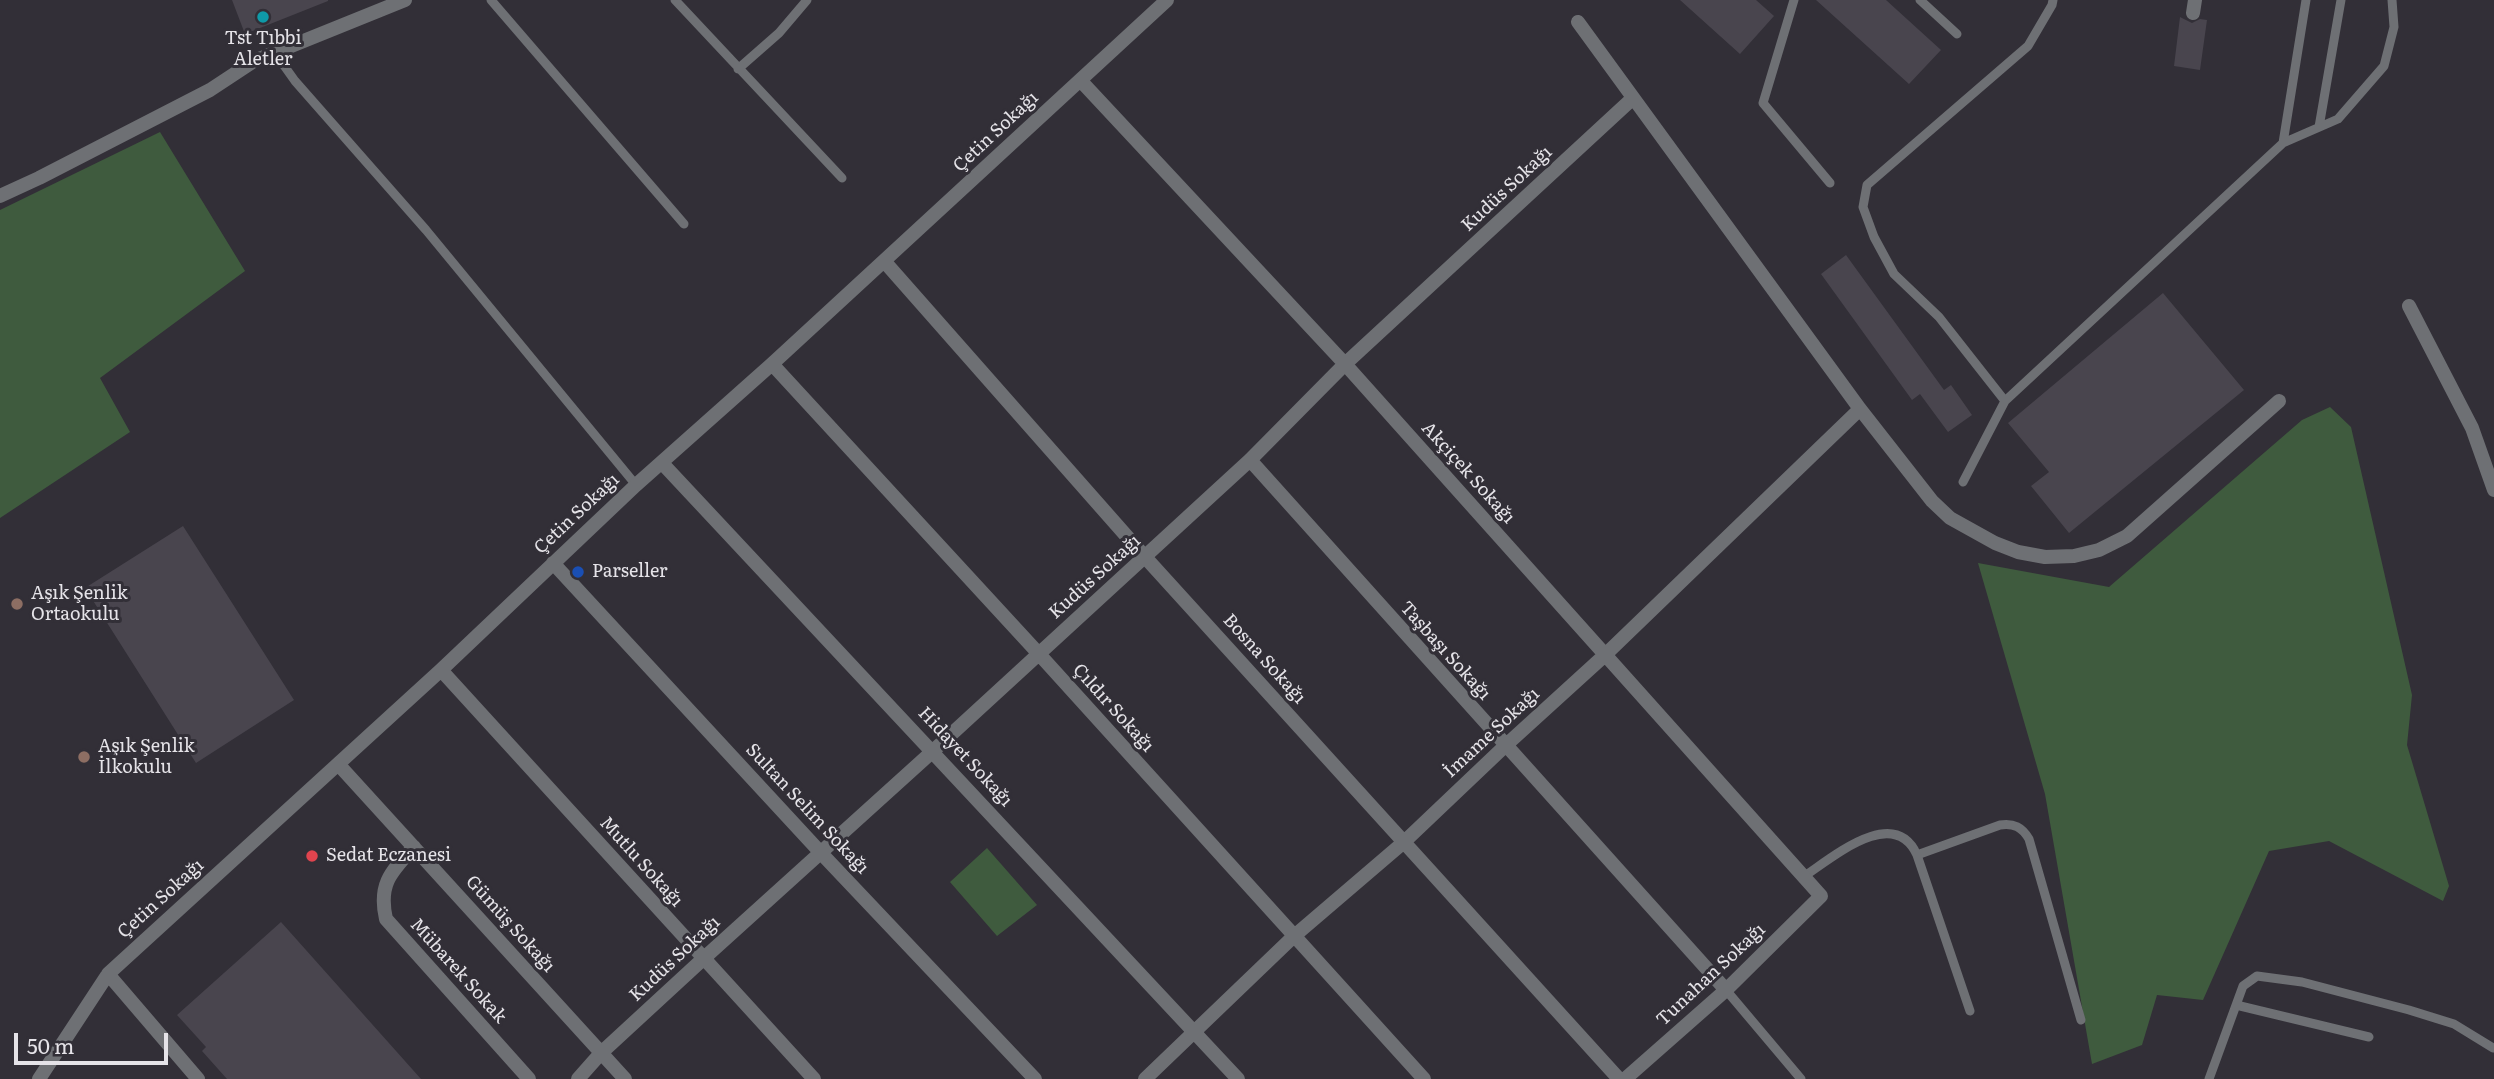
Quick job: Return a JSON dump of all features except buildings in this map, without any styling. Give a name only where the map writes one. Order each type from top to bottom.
[{"type":"street","points":[[0,196],[210,90],[254,61],[405,0]]},
{"type":"street","name":"Çetin Sokağı","points":[[39,1079],[108,974],[441,670],[636,485],[772,364],[1167,0]]},
{"type":"street","points":[[1578,22],[1860,409],[1933,501],[1950,518],[1995,543],[2018,552],[2055,557],[2099,550],[2127,536],[2279,401]]},
{"type":"street","name":"Akçiçek Sokağı","points":[[1080,80],[1345,364],[1821,896]]},
{"type":"street","name":"Kudüs Sokağı","points":[[578,1079],[601,1053],[703,959],[1146,557],[1250,460],[1345,364],[1632,99]]},
{"type":"street","name":"Bosna Sokağı","points":[[884,261],[1146,557],[1619,1079]]},
{"type":"street","points":[[2409,306],[2472,428],[2494,490]]},
{"type":"street","name":"Çıldır Sokağı","points":[[772,364],[1039,654],[1423,1079]]},
{"type":"street","name":"İmame Sokağı","points":[[1145,1079],[1293,937],[1404,842],[1605,655],[1860,409]]},
{"type":"street","name":"Taşbaşı Sokağı","points":[[1250,460],[1726,990]]},
{"type":"street","name":"Hidayet Sokağı","points":[[662,463],[1238,1079]]},
{"type":"street","name":"Sultan Selim Sokağı","points":[[553,564],[1035,1079]]},
{"type":"street","name":"Mutlu Sokağı","points":[[441,670],[814,1079]]},
{"type":"street","name":"Gümüş Sokağı","points":[[338,764],[625,1079]]},
{"type":"street","name":"Mübarek Sokak","points":[[414,847],[385,883],[382,902],[386,919],[529,1079]]},
{"type":"street","name":"Tunahan Sokağı","points":[[1625,1079],[1726,990],[1821,896]]},
{"type":"street","points":[[108,974],[198,1079]]},
{"type":"lane","points":[[491,0],[684,224]]},
{"type":"lane","points":[[676,0],[842,178]]},
{"type":"lane","points":[[738,69],[779,33],[807,0]]},
{"type":"lane","points":[[1794,0],[1763,103],[1830,183]]},
{"type":"lane","points":[[1920,0],[1957,34]]},
{"type":"lane","points":[[2005,401],[1939,317],[1894,274],[1874,237],[1863,207],[1867,186],[2028,46],[2053,0]]},
{"type":"lane","points":[[2283,143],[2306,0]]},
{"type":"lane","points":[[2319,127],[2342,0]]},
{"type":"lane","points":[[1963,482],[2005,401],[2283,143],[2338,119],[2384,66],[2394,27],[2392,0]]},
{"type":"lane","points":[[275,53],[295,81],[426,229],[636,485]]},
{"type":"lane","points":[[1917,855],[2000,825],[2016,826],[2026,833],[2081,1020]]},
{"type":"lane","points":[[1803,877],[1872,836],[1888,832],[1905,838],[1917,855],[1970,1011]]},
{"type":"lane","points":[[2209,1079],[2243,986],[2257,976],[2291,980],[2454,1024],[2493,1048]]},
{"type":"lane","points":[[1726,990],[1801,1079]]},
{"type":"lane","points":[[2236,1005],[2369,1037]]},
{"type":"green space","points":[[160,132],[245,271],[100,378],[130,432],[0,518],[0,210]]},
{"type":"green space","points":[[2330,407],[2351,427],[2412,695],[2407,745],[2449,886],[2443,901],[2329,841],[2269,851],[2203,1000],[2157,995],[2142,1045],[2092,1064],[2045,794],[1978,563],[2109,587],[2302,420]]},
{"type":"green space","points":[[987,848],[1037,905],[997,936],[950,882]]},
{"type":"place","name":"Tst Tıbbi Aletler","points":[[263,17]]},
{"type":"place","name":"Parseller","points":[[578,572]]},
{"type":"place","name":"Aşık Şenlik Ortaokulu","points":[[17,604]]},
{"type":"place","name":"Aşık Şenlik İlkokulu","points":[[84,757]]},
{"type":"place","name":"Sedat Eczanesi","points":[[312,856]]}]
